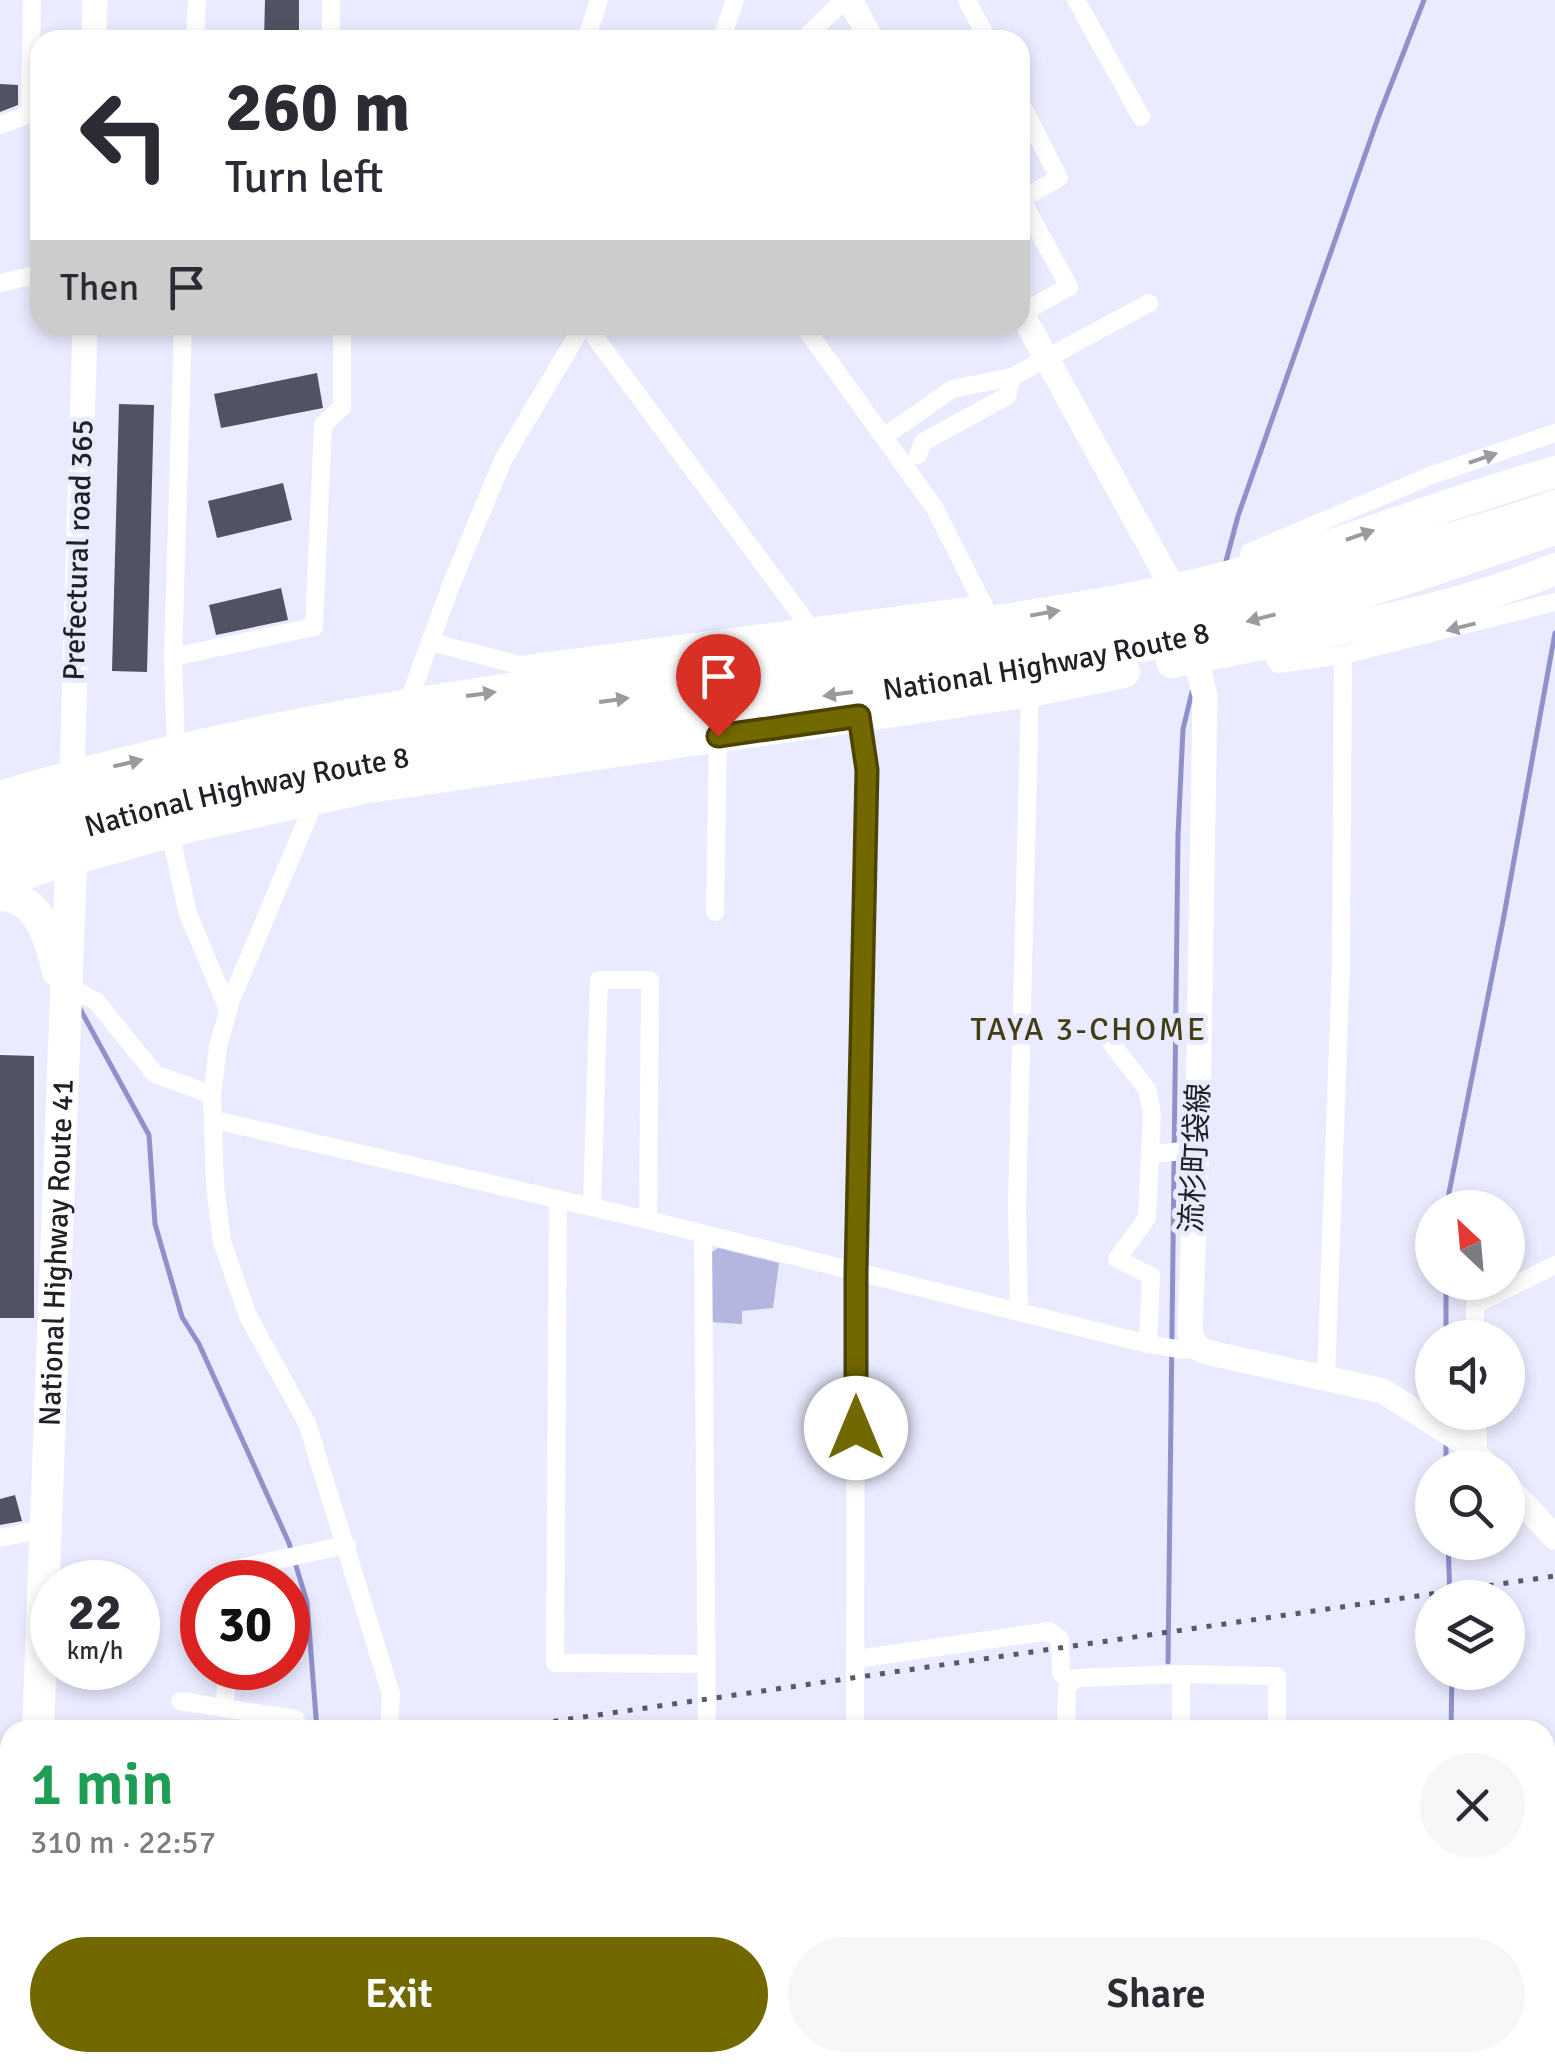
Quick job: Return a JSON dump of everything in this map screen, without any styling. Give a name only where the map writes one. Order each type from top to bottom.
[{"type":"highway","points":[[0,797],[72,775],[407,705],[816,636],[1174,590],[1244,573],[1554,472]]},
{"type":"highway","name":"National Highway Route 8","points":[[0,828],[186,773],[289,751],[435,726],[1028,641],[1174,614],[1327,576],[1555,506]]},
{"type":"highway","name":"National Highway Route 8","points":[[0,854],[73,829],[189,798],[288,778],[483,745],[1034,666],[1176,639],[1344,598],[1555,529]]},
{"type":"highway","points":[[0,884],[170,832],[316,798],[1030,691],[1375,624],[1549,582]]},
{"type":"highway","name":"National Highway Route 41","points":[[38,1720],[72,860],[72,775]]},
{"type":"highway","points":[[0,895],[16,896],[34,912],[48,933],[65,992]]},
{"type":"main road","points":[[94,30],[96,0]]},
{"type":"main road","points":[[847,0],[866,30]]},
{"type":"main road","name":"流杉町袋線","points":[[1030,327],[1174,590],[1196,656],[1204,696],[1191,1151],[1190,1332],[1196,1346]]},
{"type":"main road","name":"Prefectural road 365","points":[[72,775],[85,335]]},
{"type":"main road","points":[[1196,1346],[1384,1391],[1423,1414],[1470,1450]]},
{"type":"main road","points":[[1525,1506],[1555,1537]]},
{"type":"street","points":[[32,0],[33,30]]},
{"type":"street","points":[[196,30],[197,0]]},
{"type":"street","points":[[331,0],[331,30]]},
{"type":"street","points":[[589,30],[599,0]]},
{"type":"street","points":[[724,30],[735,0]]},
{"type":"street","points":[[815,30],[847,0]]},
{"type":"street","points":[[967,0],[983,30]]},
{"type":"street","points":[[1076,0],[1140,117]]},
{"type":"street","points":[[0,125],[30,114]]},
{"type":"street","points":[[1030,121],[1059,178],[1030,194]]},
{"type":"street","points":[[1030,215],[1070,287],[1030,307]]},
{"type":"street","points":[[0,284],[30,276]]},
{"type":"street","points":[[885,436],[952,389],[1012,377],[1149,303]]},
{"type":"street","points":[[176,752],[174,657],[183,335]]},
{"type":"street","points":[[174,657],[314,627],[323,426],[342,407],[342,335]]},
{"type":"street","points":[[407,705],[472,530],[503,460],[578,335]]},
{"type":"street","points":[[591,335],[816,636]]},
{"type":"street","points":[[810,335],[934,507],[988,613]]},
{"type":"street","points":[[918,456],[923,442],[1007,396],[1012,377]]},
{"type":"street","points":[[1244,573],[1250,552],[1432,476],[1555,433]]},
{"type":"street","points":[[1266,645],[1278,664],[1343,655],[1549,582]]},
{"type":"street","points":[[431,642],[519,665],[816,636]]},
{"type":"street","points":[[1326,1378],[1340,962],[1343,655]]},
{"type":"street","points":[[1019,1311],[1017,1205],[1030,691]]},
{"type":"street","points":[[856,1720],[856,1273],[867,770],[859,716]]},
{"type":"street","points":[[715,912],[718,736]]},
{"type":"street","points":[[316,798],[228,1009],[218,1047],[212,1096],[215,1185],[222,1242],[248,1316],[307,1423],[347,1545],[392,1694],[390,1720]]},
{"type":"street","points":[[170,832],[188,914],[228,1009]]},
{"type":"street","points":[[592,1208],[598,980],[650,980],[648,1220]]},
{"type":"street","points":[[65,992],[96,1001],[156,1074],[212,1096]]},
{"type":"street","points":[[1111,1044],[1147,1089],[1152,1113],[1156,1154],[1148,1218],[1116,1259],[1151,1276],[1148,1344]]},
{"type":"street","points":[[215,1120],[648,1220],[1148,1344],[1184,1350],[1196,1346]]},
{"type":"street","points":[[1156,1154],[1191,1151]]},
{"type":"street","points":[[558,1199],[555,1663],[707,1664]]},
{"type":"street","points":[[704,1236],[706,1720]]},
{"type":"street","points":[[1475,1320],[1475,1305],[1555,1266]]},
{"type":"street","points":[[0,1538],[48,1528]]},
{"type":"street","points":[[283,1560],[347,1545]]},
{"type":"street","points":[[857,1660],[1049,1631],[1060,1639],[1061,1674],[1070,1683]]},
{"type":"street","points":[[1181,1674],[1181,1720]]},
{"type":"street","points":[[1066,1720],[1066,1688],[1076,1678],[1181,1674],[1278,1676],[1277,1720]]},
{"type":"street","points":[[224,1708],[226,1690]]},
{"type":"street","points":[[180,1700],[296,1720]]},
{"type":"shaded area","points":[[718,1248],[779,1263],[773,1308],[742,1311],[742,1324],[710,1322],[707,1255]]},
{"type":"building","points":[[265,0],[299,0],[299,30],[264,30]]},
{"type":"building","points":[[0,84],[18,85],[18,105],[0,112]]},
{"type":"building","points":[[317,373],[323,408],[221,428],[214,394]]},
{"type":"building","points":[[119,404],[154,405],[147,672],[112,671]]},
{"type":"building","points":[[283,483],[292,520],[217,538],[208,501]]},
{"type":"building","points":[[281,588],[288,620],[216,635],[209,605]]},
{"type":"building","points":[[0,1055],[34,1056],[34,1318],[0,1318]]},
{"type":"building","points":[[15,1495],[22,1521],[0,1525],[0,1499]]},
{"type":"waterway","points":[[1225,565],[1238,516],[1378,118],[1424,0]]},
{"type":"waterway","points":[[1450,1190],[1555,633]]},
{"type":"waterway","points":[[1168,1662],[1178,835],[1183,729],[1192,692]]},
{"type":"waterway","points":[[79,1007],[149,1135],[155,1224],[182,1317],[199,1344],[289,1543],[307,1602],[316,1720]]},
{"type":"waterway","points":[[1446,1300],[1446,1320]]},
{"type":"waterway","points":[[1446,1441],[1446,1450]]},
{"type":"waterway","points":[[1449,1560],[1449,1580]]},
{"type":"waterway","points":[[1451,1720],[1452,1690]]},
{"type":"railway","points":[[563,1720],[1555,1576]]},
{"type":"district","name":"TAYA 3-CHOME","points":[[1089,1029]]},
{"type":"route","points":[[718,736],[859,716],[867,770],[856,1428]]}]
